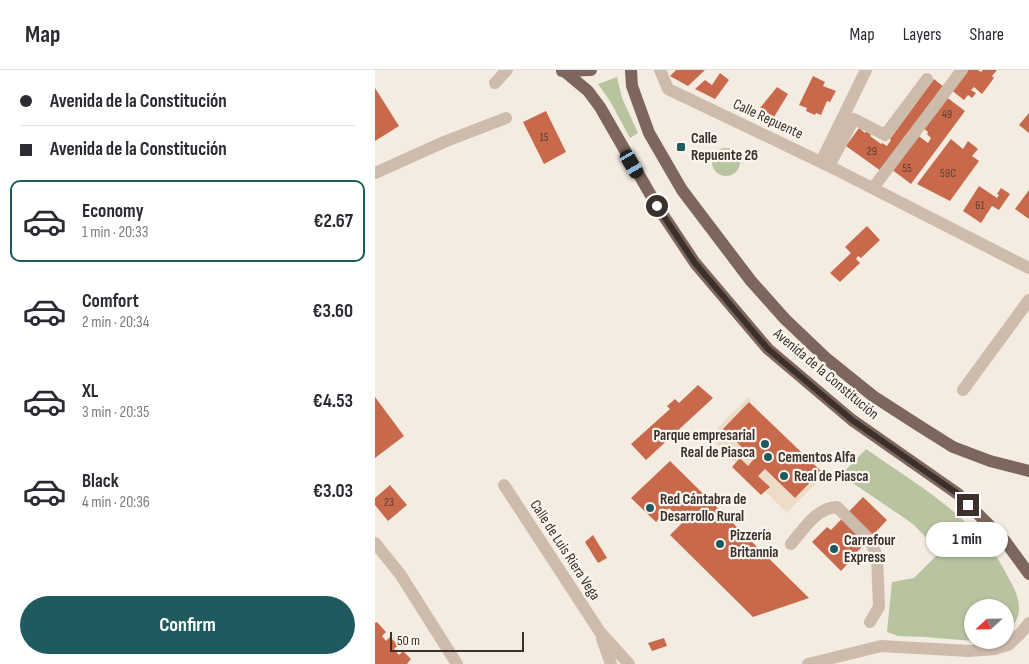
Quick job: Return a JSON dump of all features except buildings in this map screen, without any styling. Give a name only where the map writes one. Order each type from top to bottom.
[{"type":"main road","points":[[562,71],[591,70]]},
{"type":"main road","name":"Avenida de la Constitución","points":[[631,70],[632,86],[649,133],[682,190],[751,281],[785,319],[827,359],[873,396],[917,425],[953,447],[991,461],[1029,471]]},
{"type":"main road","name":"Avenida de la Constitución","points":[[562,71],[588,91],[600,107],[657,206],[695,263],[768,349],[852,420],[958,494],[1005,542],[1029,574]]},
{"type":"street","points":[[495,83],[507,70]]},
{"type":"street","name":"Calle Repuente","points":[[660,70],[667,89],[825,164],[1029,268]]},
{"type":"street","points":[[825,164],[867,70]]},
{"type":"street","points":[[873,188],[962,70]]},
{"type":"street","points":[[825,164],[854,119],[885,135],[927,79]]},
{"type":"street","points":[[375,173],[444,142],[506,118]]},
{"type":"street","points":[[963,390],[1029,300]]},
{"type":"street","name":"Calle de Luis Riera Vega","points":[[504,485],[600,632],[629,664]]},
{"type":"street","points":[[791,544],[819,512],[828,508],[837,508],[871,540],[877,556],[879,607],[870,622]]},
{"type":"street","points":[[375,543],[400,574],[457,664]]},
{"type":"street","points":[[808,664],[881,646],[969,651],[995,649],[1008,645],[1029,623]]},
{"type":"street","name":"Calle de Luis Riera Vega","points":[[600,632],[611,664]]},
{"type":"green space","points":[[617,77],[622,98],[638,133],[630,138],[610,101],[598,84]]},
{"type":"green space","points":[[726,148],[736,152],[740,162],[736,172],[726,176],[716,172],[712,162],[716,152]]},
{"type":"green space","points":[[866,449],[916,483],[964,520],[991,549],[1013,586],[1019,607],[1014,624],[1014,599],[964,599],[964,640],[898,636],[887,632],[892,582],[914,578],[940,552],[913,524],[841,475]]},
{"type":"shaded area","points":[[748,397],[751,400],[724,429],[754,459],[748,466],[740,458],[736,463],[709,437]]},
{"type":"shaded area","points":[[765,469],[795,498],[820,472],[823,476],[787,513],[765,491],[769,487],[758,476]]},
{"type":"place","name":"Calle Repuente 26","points":[[681,147]]},
{"type":"place","name":"Parque empresarial Real de Piasca","points":[[765,444]]},
{"type":"place","name":"Cementos Alfa","points":[[768,457]]},
{"type":"place","name":"Real de Piasca","points":[[784,476]]},
{"type":"place","name":"Red Cántabra de Desarrollo Rural","points":[[650,508]]},
{"type":"place","name":"Pizzería Britannia","points":[[720,544]]},
{"type":"place","name":"Carrefour Express","points":[[834,549]]},
{"type":"route","points":[[657,206],[695,263],[768,349],[852,420],[958,494],[968,505]]}]
